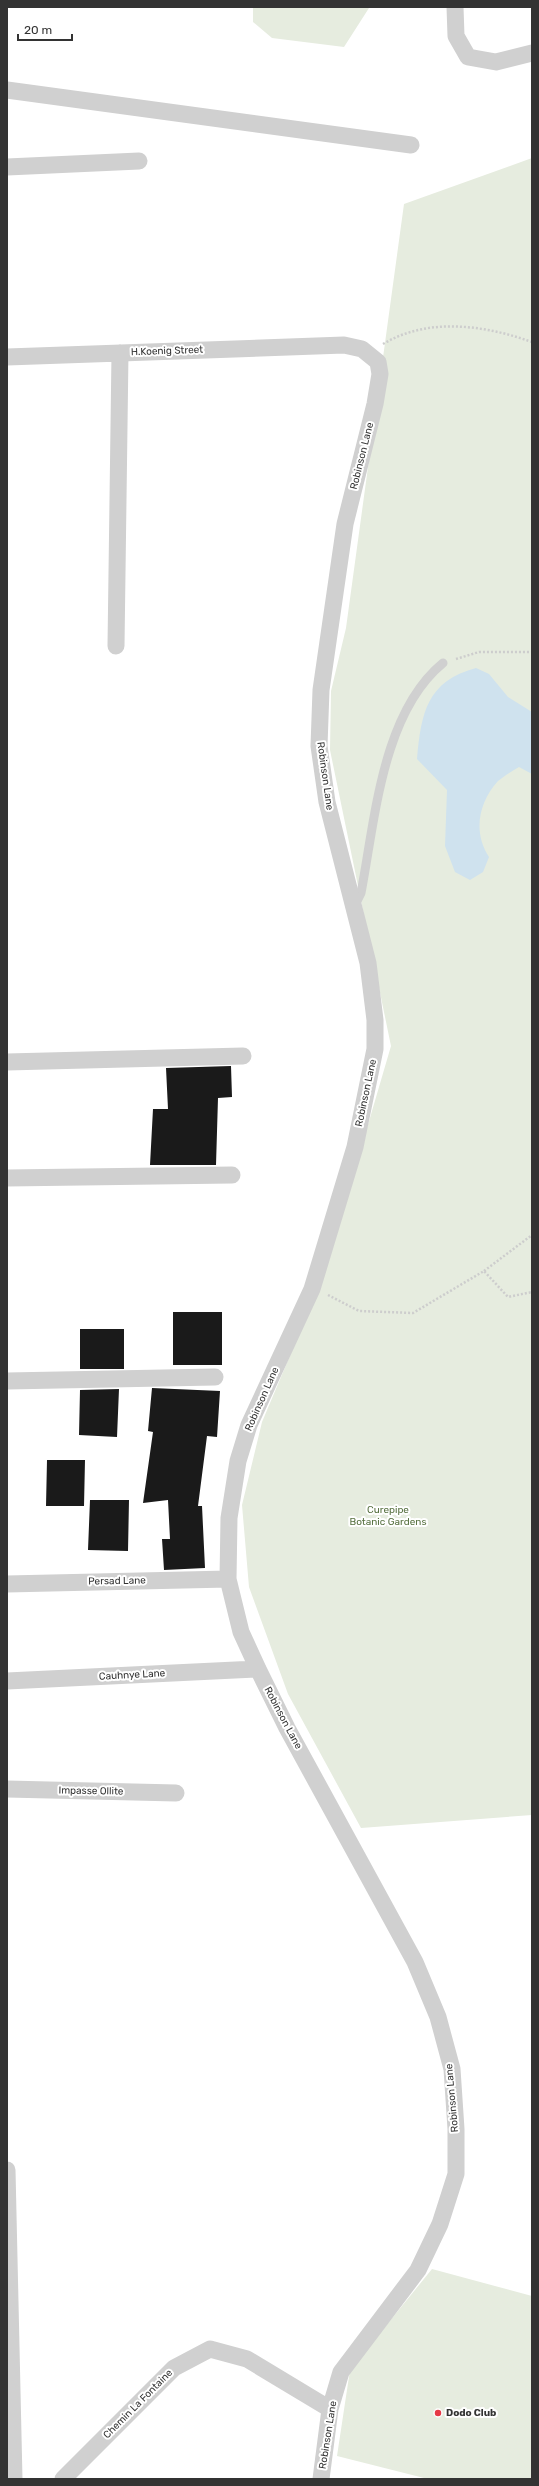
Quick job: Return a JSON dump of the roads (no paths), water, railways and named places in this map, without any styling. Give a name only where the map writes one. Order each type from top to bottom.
[{"type":"street","points":[[455,7],[456,36],[468,57],[496,62],[532,53]]},
{"type":"street","points":[[7,90],[410,145]]},
{"type":"street","points":[[7,167],[139,161]]},
{"type":"street","name":"H.Koenig Street","points":[[7,357],[327,345],[362,349],[370,354]]},
{"type":"street","points":[[116,646],[120,353]]},
{"type":"street","name":"Robinson Lane","points":[[321,2479],[330,2408],[341,2372],[418,2270],[440,2224],[456,2174],[456,2129],[452,2070],[438,2017],[415,1962],[258,1669],[241,1632],[228,1579],[229,1518],[238,1461],[249,1424],[312,1289],[355,1147],[375,1050],[375,1020],[368,963],[327,802],[319,746],[323,676],[345,524],[375,404],[380,374],[378,362],[370,354]]},
{"type":"street","points":[[7,1062],[243,1056]]},
{"type":"street","points":[[7,1178],[232,1175]]},
{"type":"street","points":[[7,1381],[215,1377]]},
{"type":"street","name":"Persad Lane","points":[[7,1584],[228,1579]]},
{"type":"street","name":"Cauhnye Lane","points":[[7,1681],[258,1669]]},
{"type":"street","name":"Impasse Ollite","points":[[7,1789],[176,1793]]},
{"type":"street","points":[[7,2170],[14,2479]]},
{"type":"street","name":"Chemin La Fontaine","points":[[63,2479],[174,2368],[210,2349],[247,2359],[330,2408]]},
{"type":"lane","points":[[354,905],[361,893],[386,770],[400,721],[419,688],[428,676],[443,663]]},
{"type":"water","points":[[476,668],[489,674],[508,697],[532,712],[532,774],[519,767],[498,781],[491,790],[482,808],[480,818],[481,838],[489,857],[483,872],[470,880],[455,872],[445,846],[447,790],[417,759],[421,727],[425,713],[437,690],[447,681]]},
{"type":"place","name":"Dodo Club","points":[[438,2413]]},
{"type":"park label","name":"Curepipe Botanic Gardens","points":[[388,1516]]}]
